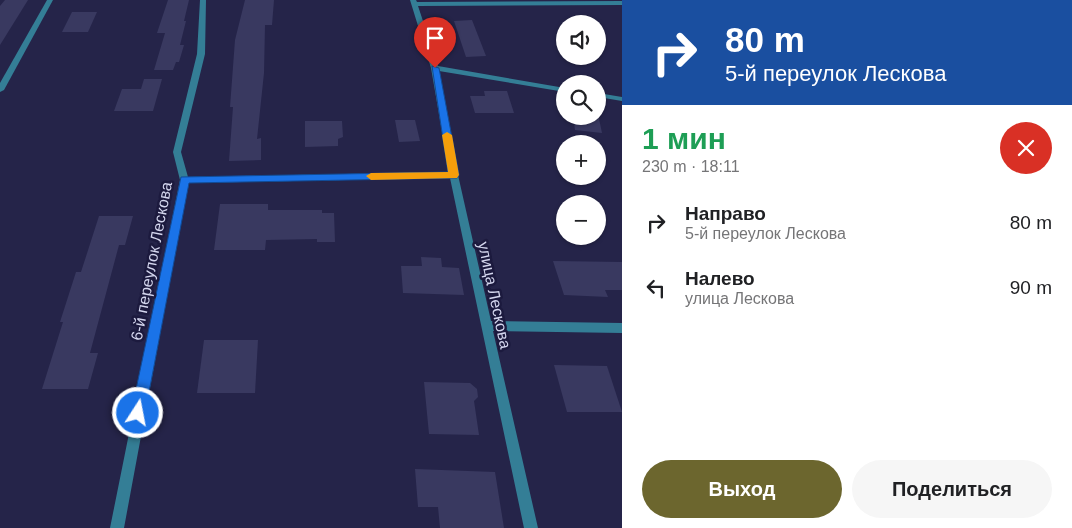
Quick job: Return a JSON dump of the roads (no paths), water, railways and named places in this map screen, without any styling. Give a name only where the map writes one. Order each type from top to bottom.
[{"type":"street","points":[[0,90],[50,0]]},
{"type":"street","name":"6-й переулок Лескова","points":[[117,528],[184,180],[177,152],[202,54],[203,0]]},
{"type":"street","points":[[413,2],[622,3]]},
{"type":"street","name":"улица Лескова","points":[[413,2],[435,68],[454,175],[531,528]]},
{"type":"street","points":[[435,68],[556,88]]},
{"type":"street","points":[[606,96],[622,99]]},
{"type":"street","points":[[184,180],[454,175]]},
{"type":"street","points":[[486,326],[622,328]]}]
